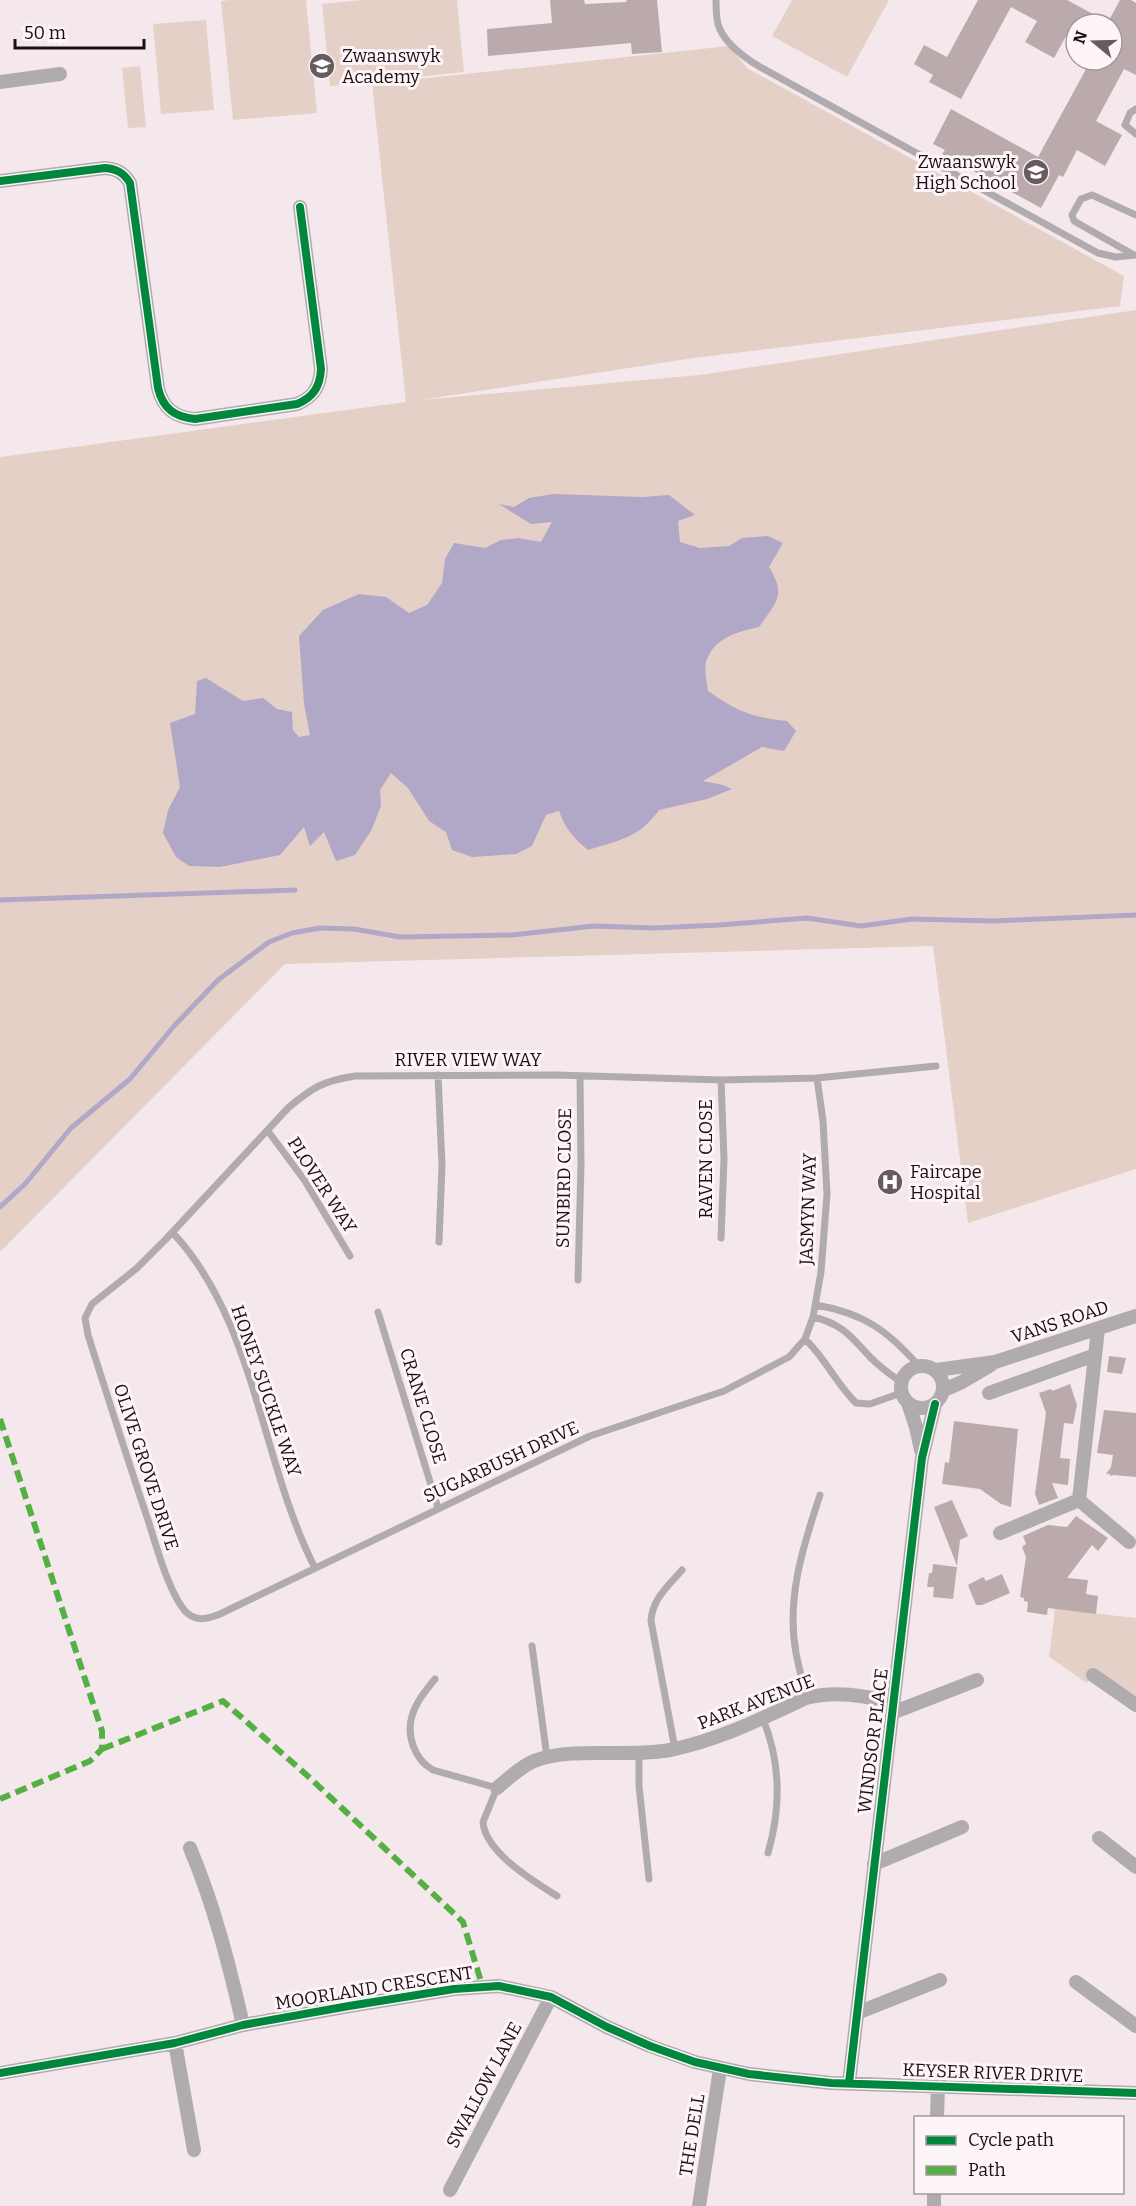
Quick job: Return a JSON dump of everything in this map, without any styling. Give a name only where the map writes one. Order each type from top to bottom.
[{"type":"street","points":[[0,82],[60,74]]},
{"type":"street","points":[[0,180],[105,168],[119,171],[126,176],[130,183],[158,388],[166,407],[183,418],[297,404],[311,396],[317,388],[321,369],[300,207]]},
{"type":"street","name":"VANS ROAD","points":[[936,1370],[996,1362],[1136,1316]]},
{"type":"street","points":[[1079,1500],[1098,1329]]},
{"type":"street","points":[[989,1394],[1095,1355]]},
{"type":"street","name":"VANS ROAD","points":[[944,1390],[996,1362]]},
{"type":"street","points":[[918,1365],[936,1370],[942,1379],[944,1390],[941,1398],[926,1408],[917,1408],[904,1393],[904,1375],[918,1365]]},
{"type":"street","name":"WINDSOR PLACE","points":[[904,1393],[916,1427],[922,1458]]},
{"type":"street","name":"WINDSOR PLACE","points":[[849,2083],[922,1458],[935,1404]]},
{"type":"street","points":[[1000,1533],[1079,1500]]},
{"type":"street","points":[[1079,1500],[1129,1542]]},
{"type":"street","points":[[1093,1675],[1136,1705]]},
{"type":"street","points":[[892,1708],[977,1680]]},
{"type":"street","name":"PARK AVENUE","points":[[497,1788],[516,1771],[547,1757],[639,1754],[675,1749],[730,1733],[806,1698],[831,1694],[892,1708]]},
{"type":"street","points":[[874,1864],[962,1827]]},
{"type":"street","points":[[1099,1838],[1136,1867]]},
{"type":"street","points":[[190,1848],[227,1954],[243,2025]]},
{"type":"street","points":[[856,2013],[940,1980]]},
{"type":"street","points":[[1076,1982],[1136,2026]]},
{"type":"street","name":"MOORLAND CRESCENT","points":[[0,2073],[175,2043],[243,2025],[482,1985],[520,1989],[551,1997],[607,2027],[650,2046],[720,2069],[797,2080],[849,2083]]},
{"type":"street","name":"SWALLOW LANE","points":[[450,2190],[551,1997]]},
{"type":"street","points":[[175,2043],[194,2150]]},
{"type":"street","name":"THE DELL","points":[[699,2206],[720,2069]]},
{"type":"street","name":"KEYSER RIVER DRIVE","points":[[849,2083],[1136,2093]]},
{"type":"street","points":[[937,2116],[938,2086]]},
{"type":"lane","points":[[716,0],[718,25],[725,36],[735,49],[760,67],[1098,253],[1116,257],[1135,255]]},
{"type":"lane","points":[[1136,109],[1130,113],[1125,125],[1136,134]]},
{"type":"lane","points":[[1135,255],[1074,221],[1072,215],[1081,199],[1092,195],[1136,215]]},
{"type":"lane","name":"RIVER VIEW WAY","points":[[92,1304],[137,1268],[173,1233],[288,1108],[310,1089],[332,1079],[355,1076],[438,1075],[721,1080],[817,1078],[936,1066]]},
{"type":"lane","points":[[438,1075],[442,1165],[439,1242]]},
{"type":"lane","name":"SUNBIRD CLOSE","points":[[578,1280],[581,1165],[580,1076]]},
{"type":"lane","name":"JASMYN WAY","points":[[805,1339],[816,1305],[821,1272],[826,1194],[826,1156],[817,1078]]},
{"type":"lane","name":"RAVEN CLOSE","points":[[721,1080],[724,1159],[721,1238]]},
{"type":"lane","name":"PLOVER WAY","points":[[268,1131],[305,1181],[350,1256]]},
{"type":"lane","name":"HONEY SUCKLE WAY","points":[[173,1233],[204,1272],[229,1325],[296,1527],[315,1568]]},
{"type":"lane","name":"OLIVE GROVE DRIVE","points":[[92,1304],[87,1311],[86,1326],[162,1562],[179,1602],[186,1612],[193,1617],[209,1619]]},
{"type":"lane","points":[[816,1305],[836,1308],[870,1322],[890,1335],[918,1365]]},
{"type":"lane","name":"CRANE CLOSE","points":[[378,1312],[438,1508]]},
{"type":"lane","points":[[805,1339],[820,1353],[840,1388],[856,1403],[870,1404],[904,1393],[841,1327],[830,1321],[813,1317]]},
{"type":"lane","name":"SUGARBUSH DRIVE","points":[[209,1619],[590,1436],[724,1391],[789,1357],[805,1339]]},
{"type":"lane","points":[[806,1698],[796,1652],[794,1600],[801,1558],[820,1495]]},
{"type":"lane","points":[[675,1749],[651,1614],[659,1597],[682,1570]]},
{"type":"lane","points":[[532,1646],[547,1757]]},
{"type":"lane","points":[[435,1679],[424,1692],[412,1716],[411,1738],[416,1752],[427,1767],[433,1770],[497,1788],[483,1822],[488,1837],[520,1873],[557,1896]]},
{"type":"lane","points":[[764,1719],[774,1754],[778,1796],[776,1819],[768,1853]]},
{"type":"lane","points":[[639,1754],[639,1786],[649,1879]]},
{"type":"shaded area","points":[[306,0],[317,113],[233,120],[221,1]]},
{"type":"shaded area","points":[[362,0],[457,0],[464,72],[330,86],[322,4]]},
{"type":"shaded area","points":[[792,0],[889,0],[847,77],[772,36]]},
{"type":"shaded area","points":[[206,20],[214,110],[161,114],[153,24]]},
{"type":"shaded area","points":[[729,46],[747,68],[1124,276],[1120,306],[694,358],[421,400],[699,375],[1136,310],[1136,1169],[968,1223],[933,946],[285,964],[0,1252],[0,457],[406,402],[372,84]]},
{"type":"shaded area","points":[[140,66],[146,127],[128,128],[122,68]]},
{"type":"shaded area","points":[[553,494],[642,497],[669,495],[695,515],[678,521],[680,542],[700,548],[729,546],[742,538],[768,536],[783,543],[769,567],[778,592],[774,605],[759,627],[727,637],[714,647],[705,669],[708,691],[719,698],[745,712],[764,718],[787,721],[796,731],[784,751],[762,747],[703,781],[732,789],[707,799],[659,810],[644,827],[628,837],[588,850],[570,833],[559,811],[546,815],[532,846],[516,854],[472,857],[452,850],[446,832],[429,821],[408,788],[391,773],[380,790],[381,806],[371,831],[355,855],[336,861],[324,832],[310,846],[304,827],[280,855],[220,867],[189,866],[176,857],[163,833],[168,810],[180,787],[170,723],[195,714],[197,681],[206,678],[243,701],[263,698],[277,709],[292,712],[293,730],[299,737],[310,735],[304,704],[299,636],[323,610],[359,594],[386,597],[409,613],[427,605],[442,583],[445,559],[454,543],[485,548],[501,540],[518,538],[541,542],[552,522],[531,524],[499,504],[514,507],[529,498]]},
{"type":"shaded area","points":[[1055,1609],[1136,1618],[1136,1705],[1093,1675],[1087,1683],[1049,1657]]},
{"type":"building","points":[[550,0],[584,0],[585,4],[657,0],[662,52],[632,54],[631,43],[488,56],[487,29],[552,23]]},
{"type":"building","points":[[978,0],[1067,0],[1089,12],[1064,12],[1064,40],[1054,58],[1025,42],[1037,21],[1011,7],[961,99],[929,82],[933,75],[914,64],[924,45],[947,57]]},
{"type":"building","points":[[1120,0],[1131,0],[1136,3],[1136,75],[1124,69],[1124,12],[1113,12]]},
{"type":"building","points":[[1084,72],[1122,72],[1096,121],[1122,135],[1105,166],[1077,150],[1063,177],[1059,175],[1041,208],[942,154],[945,150],[933,144],[951,109],[1038,157]]},
{"type":"building","points":[[1109,1356],[1126,1358],[1122,1374],[1107,1372]]},
{"type":"building","points":[[1070,1384],[1077,1405],[1073,1424],[1064,1423],[1060,1458],[1070,1459],[1068,1485],[1052,1483],[1058,1498],[1039,1505],[1035,1494],[1046,1413],[1039,1393]]},
{"type":"building","points":[[1104,1410],[1136,1413],[1136,1477],[1106,1474],[1111,1467],[1113,1455],[1097,1453]]},
{"type":"building","points":[[954,1421],[1018,1429],[1011,1507],[1001,1504],[980,1489],[942,1484],[945,1462],[949,1463]]},
{"type":"building","points":[[952,1500],[968,1536],[960,1540],[957,1566],[934,1507]]},
{"type":"building","points":[[1076,1516],[1108,1538],[1098,1551],[1092,1545],[1067,1578],[1088,1580],[1086,1594],[1098,1596],[1096,1614],[1048,1608],[1047,1615],[1027,1612],[1028,1602],[1020,1597],[1026,1557],[1022,1547],[1026,1544],[1023,1536],[1048,1525],[1067,1527]]},
{"type":"building","points":[[933,1564],[957,1567],[953,1599],[933,1597],[934,1587],[927,1587]]},
{"type":"building","points":[[1002,1574],[1010,1593],[982,1605],[976,1605],[968,1585],[983,1577],[986,1581]]},
{"type":"waterway","points":[[0,900],[295,890]]},
{"type":"waterway","points":[[0,1207],[25,1184],[71,1128],[130,1079],[174,1026],[218,980],[269,942],[292,933],[320,928],[354,929],[400,937],[512,935],[594,926],[654,928],[807,918],[861,926],[912,919],[991,921],[1136,915]]},
{"type":"marked path","points":[[0,1419],[102,1731],[102,1749],[90,1761],[0,1799]]},
{"type":"marked path","points":[[102,1749],[223,1701],[310,1778],[463,1922],[482,1985]]},
{"type":"cycle path","points":[[0,181],[105,168],[120,172],[128,180],[158,388],[163,401],[171,411],[195,419],[297,404],[308,398],[317,386],[321,369],[300,207]]},
{"type":"cycle path","points":[[849,2083],[922,1458],[935,1404]]},
{"type":"cycle path","points":[[0,2073],[175,2043],[243,2025],[349,2006],[454,1989],[499,1986],[551,1997],[607,2027],[650,2046],[695,2062],[749,2074],[831,2083],[1136,2093]]},
{"type":"place","name":"Zwaanswyk Academy","points":[[322,66]]},
{"type":"place","name":"Zwaanswyk High School","points":[[1036,172]]},
{"type":"place","name":"Faircape Hospital","points":[[890,1182]]}]
